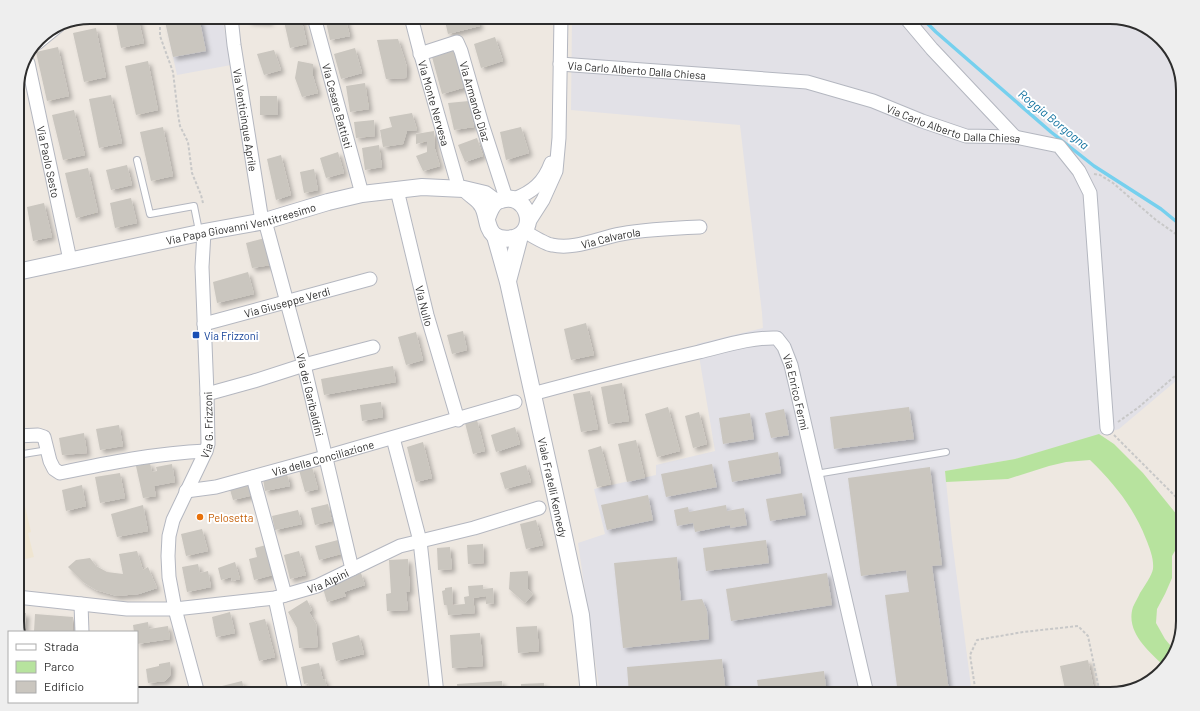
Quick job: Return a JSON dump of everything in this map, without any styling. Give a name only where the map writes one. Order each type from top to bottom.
[{"type":"street","name":"Via Venticinque Aprile","points":[[232,24],[262,215],[265,221]]},
{"type":"street","name":"Via Cesare Battisti","points":[[316,24],[362,194]]},
{"type":"street","name":"Via Monte Nervesa","points":[[413,24],[420,54],[462,189]]},
{"type":"street","points":[[462,189],[481,204],[490,230],[495,236],[508,239],[524,231],[543,200],[556,171],[559,138],[561,24]]},
{"type":"street","points":[[911,24],[932,49],[1015,137]]},
{"type":"street","name":"Via Armando Diaz","points":[[420,54],[457,42],[461,51],[505,200]]},
{"type":"street","name":"Via Carlo Alberto Dalla Chiesa","points":[[560,64],[807,82],[873,101],[922,121],[966,136],[1015,137],[1059,146],[1079,171],[1090,193],[1107,428]]},
{"type":"street","name":"Via Paolo Sesto","points":[[29,66],[70,260]]},
{"type":"street","points":[[487,218],[490,209],[505,200],[533,190],[547,172],[559,138]]},
{"type":"street","name":"Via Papa Giovanni Ventitreesimo","points":[[24,270],[201,232],[265,221],[328,202],[362,194],[422,187],[462,189],[505,200]]},
{"type":"street","name":"Via Nullo","points":[[397,190],[427,316],[458,420]]},
{"type":"street","points":[[505,200],[520,202],[526,209],[528,217],[524,231]]},
{"type":"street","name":"Via dei Garibaldini","points":[[265,221],[304,365],[352,569]]},
{"type":"street","name":"Via Calvarola","points":[[524,231],[550,245],[563,246],[584,243],[619,234],[652,229],[700,228]]},
{"type":"street","name":"Viale Fratelli Kennedy","points":[[508,282],[524,231]]},
{"type":"street","name":"Via G. Frizzoni","points":[[196,687],[175,609],[169,577],[168,556],[169,536],[173,520],[208,444],[201,232]]},
{"type":"street","name":"Viale Fratelli Kennedy","points":[[495,236],[508,282],[581,616],[588,687]]},
{"type":"street","name":"Via Giuseppe Verdi","points":[[204,324],[370,279]]},
{"type":"street","name":"Via Enrico Fermi","points":[[532,394],[629,368],[706,350],[763,338],[777,338],[784,347],[791,365],[865,687]]},
{"type":"street","points":[[207,394],[304,365],[373,347]]},
{"type":"street","name":"Via della Conciliazione","points":[[186,491],[216,487],[325,458],[515,402]]},
{"type":"street","points":[[24,436],[38,435],[44,437],[54,469],[60,473],[118,461],[185,452],[206,451]]},
{"type":"street","points":[[393,438],[420,542],[436,687]]},
{"type":"street","points":[[253,477],[280,596],[295,687]]},
{"type":"street","name":"Via Alpini","points":[[24,598],[127,609],[175,609],[280,596],[316,586],[400,546],[474,528],[539,508]]},
{"type":"street","points":[[81,604],[82,631]]},
{"type":"lane","points":[[136,160],[150,214],[194,206],[201,232]]},
{"type":"lane","points":[[816,474],[946,452]]},
{"type":"lane","points":[[24,455],[49,455]]},
{"type":"path","points":[[160,24],[160,36],[173,72],[180,126],[188,142],[192,173],[201,195],[204,208]]},
{"type":"path","points":[[1079,171],[1100,175],[1113,183],[1156,220],[1176,234]]},
{"type":"path","points":[[1176,375],[1117,423],[1107,428],[1176,497]]},
{"type":"path","points":[[975,687],[970,655],[977,640],[1023,632],[1078,626],[1088,636],[1099,687]]},
{"type":"shaded area","points":[[166,24],[223,24],[231,65],[177,75]]},
{"type":"shaded area","points":[[572,24],[1110,24],[1127,26],[1143,33],[1157,43],[1167,57],[1174,73],[1176,86],[1176,381],[1119,429],[1015,459],[945,471],[952,540],[971,687],[599,687],[578,543],[605,534],[594,489],[656,475],[656,465],[715,451],[697,344],[763,328],[740,125],[571,110]]},
{"type":"shaded area","points":[[24,506],[31,532],[28,533],[34,557],[24,559]]},
{"type":"green space","points":[[1099,434],[1114,444],[1143,473],[1176,514],[1176,549],[1172,556],[1172,578],[1157,609],[1156,623],[1171,646],[1161,663],[1145,647],[1135,633],[1131,616],[1133,607],[1150,578],[1153,569],[1149,546],[1136,517],[1129,506],[1115,487],[1090,460],[1066,462],[1008,479],[946,482],[945,471],[1015,459]]},
{"type":"building","points":[[116,24],[140,24],[144,43],[121,48]]},
{"type":"building","points":[[166,24],[200,24],[206,51],[173,57]]},
{"type":"building","points":[[285,24],[303,24],[307,44],[290,48]]},
{"type":"building","points":[[327,24],[347,24],[350,36],[330,40]]},
{"type":"building","points":[[446,24],[479,24],[480,26],[448,34]]},
{"type":"building","points":[[96,28],[106,77],[84,82],[73,33]]},
{"type":"building","points":[[495,37],[503,61],[481,68],[474,44]]},
{"type":"building","points":[[398,39],[407,67],[406,78],[386,79],[377,40]]},
{"type":"building","points":[[58,47],[69,96],[47,101],[36,52]]},
{"type":"building","points":[[355,48],[362,73],[341,79],[334,54]]},
{"type":"building","points":[[274,50],[281,70],[264,75],[257,54]]},
{"type":"building","points":[[454,50],[466,87],[442,94],[432,57]]},
{"type":"building","points":[[148,61],[158,110],[136,115],[125,66]]},
{"type":"building","points":[[298,61],[313,64],[313,76],[318,93],[302,97],[295,78]]},
{"type":"building","points":[[365,83],[369,109],[350,112],[346,86]]},
{"type":"building","points":[[111,95],[122,143],[99,148],[89,99]]},
{"type":"building","points":[[260,96],[277,96],[278,115],[260,115]]},
{"type":"building","points":[[469,101],[474,127],[454,130],[448,103]]},
{"type":"building","points":[[74,110],[85,155],[63,160],[52,115]]},
{"type":"building","points":[[412,113],[417,130],[407,131],[403,144],[383,147],[380,130],[392,127],[389,117]]},
{"type":"building","points":[[374,120],[375,136],[356,138],[354,122]]},
{"type":"building","points":[[163,127],[173,176],[151,181],[140,132]]},
{"type":"building","points":[[521,127],[529,153],[506,160],[500,132]]},
{"type":"building","points":[[434,131],[435,149],[440,166],[423,171],[416,156],[427,152],[427,141],[416,144],[416,134]]},
{"type":"building","points":[[477,138],[483,156],[465,162],[458,145]]},
{"type":"building","points":[[379,145],[382,167],[365,170],[362,148]]},
{"type":"building","points":[[338,152],[344,173],[326,178],[320,158]]},
{"type":"building","points":[[281,155],[291,195],[276,200],[267,159]]},
{"type":"building","points":[[127,165],[132,185],[111,190],[106,170]]},
{"type":"building","points":[[88,168],[98,212],[76,218],[65,173]]},
{"type":"building","points":[[314,169],[318,190],[304,193],[300,172]]},
{"type":"building","points":[[131,198],[137,223],[115,228],[110,203]]},
{"type":"building","points":[[44,203],[52,237],[33,241],[27,207]]},
{"type":"building","points":[[265,238],[271,265],[252,268],[246,243]]},
{"type":"building","points":[[248,272],[254,294],[217,303],[213,282]]},
{"type":"building","points":[[586,323],[594,355],[571,360],[564,329]]},
{"type":"building","points":[[463,331],[467,350],[452,354],[447,335]]},
{"type":"building","points":[[416,332],[423,360],[406,365],[398,337]]},
{"type":"building","points":[[393,366],[396,382],[324,395],[321,379]]},
{"type":"building","points":[[622,383],[629,421],[608,424],[601,387]]},
{"type":"building","points":[[590,391],[598,429],[581,432],[573,394]]},
{"type":"building","points":[[381,402],[383,417],[362,421],[360,405]]},
{"type":"building","points":[[668,407],[680,451],[657,457],[645,414]]},
{"type":"building","points":[[909,407],[914,439],[834,449],[830,417]]},
{"type":"building","points":[[784,409],[789,435],[771,438],[765,413]]},
{"type":"building","points":[[699,412],[707,444],[693,448],[685,416]]},
{"type":"building","points":[[750,413],[754,439],[723,444],[719,418]]},
{"type":"building","points":[[477,420],[485,451],[473,454],[465,423]]},
{"type":"building","points":[[119,425],[123,446],[100,450],[96,429]]},
{"type":"building","points":[[515,427],[520,444],[496,452],[491,435]]},
{"type":"building","points":[[84,433],[87,453],[62,455],[59,438]]},
{"type":"building","points":[[636,440],[645,478],[627,482],[618,444]]},
{"type":"building","points":[[423,442],[432,478],[416,482],[407,447]]},
{"type":"building","points":[[601,446],[611,484],[597,487],[588,450]]},
{"type":"building","points":[[778,452],[781,473],[732,482],[728,461]]},
{"type":"building","points":[[150,463],[152,472],[157,471],[156,467],[172,464],[175,482],[154,486],[156,496],[143,498],[136,466]]},
{"type":"building","points":[[712,464],[717,487],[666,497],[661,474]]},
{"type":"building","points":[[526,465],[531,482],[505,489],[500,473]]},
{"type":"building","points":[[312,467],[318,489],[305,492],[299,470]]},
{"type":"building","points":[[930,467],[942,565],[932,566],[948,687],[897,687],[885,595],[909,592],[906,570],[861,576],[848,478]]},
{"type":"building","points":[[120,473],[125,498],[100,503],[95,477]]},
{"type":"building","points":[[287,474],[290,486],[265,491],[263,479]]},
{"type":"building","points":[[250,481],[254,495],[233,500],[229,486]]},
{"type":"building","points":[[82,485],[86,506],[66,511],[62,490]]},
{"type":"building","points":[[802,493],[806,515],[770,521],[766,499]]},
{"type":"building","points":[[648,495],[653,520],[607,530],[601,505]]},
{"type":"building","points":[[328,504],[332,521],[315,525],[311,508]]},
{"type":"building","points":[[143,505],[148,531],[117,537],[111,514]]},
{"type":"building","points":[[726,505],[727,511],[744,508],[747,525],[730,528],[730,525],[695,532],[693,523],[677,526],[674,510],[688,507],[689,512]]},
{"type":"building","points":[[298,510],[302,524],[275,530],[272,516]]},
{"type":"building","points":[[536,520],[543,545],[526,549],[520,524]]},
{"type":"building","points":[[202,529],[208,551],[186,556],[181,534]]},
{"type":"building","points":[[338,540],[341,554],[319,560],[315,546]]},
{"type":"building","points":[[766,540],[769,563],[706,571],[703,548]]},
{"type":"building","points":[[483,544],[484,563],[468,564],[467,545]]},
{"type":"building","points":[[266,545],[273,575],[254,580],[249,559],[257,557],[255,548]]},
{"type":"building","points":[[450,547],[452,569],[438,570],[437,548]]},
{"type":"building","points":[[137,551],[143,570],[148,567],[157,588],[139,594],[117,596],[96,590],[83,582],[68,567],[76,560],[90,558],[96,566],[107,572],[123,574],[119,554]]},
{"type":"building","points":[[299,551],[306,575],[290,579],[284,555]]},
{"type":"building","points":[[677,557],[681,601],[702,599],[707,611],[709,639],[623,648],[614,563]]},
{"type":"building","points":[[408,559],[410,592],[406,592],[408,610],[387,611],[386,594],[391,593],[389,560]]},
{"type":"building","points":[[235,562],[240,579],[232,581],[231,577],[221,580],[218,568]]},
{"type":"building","points":[[198,564],[200,573],[208,571],[211,587],[187,592],[182,567]]},
{"type":"building","points":[[528,571],[528,589],[533,594],[525,603],[509,589],[510,572]]},
{"type":"building","points":[[361,573],[365,585],[344,592],[346,596],[327,602],[322,585]]},
{"type":"building","points":[[827,573],[832,605],[731,621],[726,589]]},
{"type":"building","points":[[483,585],[483,589],[493,588],[494,603],[486,604],[486,596],[473,598],[475,613],[448,615],[447,605],[444,605],[442,591],[445,590],[445,588],[452,587],[453,605],[465,604],[464,597],[469,596],[468,586]]},
{"type":"building","points":[[307,600],[312,610],[309,612],[316,624],[318,647],[299,648],[297,628],[288,612]]},
{"type":"building","points":[[230,612],[235,633],[216,637],[212,617]]},
{"type":"building","points":[[24,613],[26,613],[25,631],[25,631]]},
{"type":"building","points":[[35,614],[73,617],[72,631],[34,631]]},
{"type":"building","points":[[265,619],[275,657],[259,661],[249,623]]},
{"type":"building","points":[[148,622],[149,629],[168,626],[170,639],[138,644],[138,631],[134,631],[133,625]]},
{"type":"building","points":[[537,626],[539,651],[518,653],[516,627]]},
{"type":"building","points":[[480,633],[483,666],[452,668],[450,635]]},
{"type":"building","points":[[359,635],[364,654],[336,661],[332,643]]},
{"type":"building","points":[[722,659],[725,687],[628,687],[627,667]]},
{"type":"building","points":[[1088,660],[1094,687],[1064,687],[1060,666]]},
{"type":"building","points":[[170,662],[170,676],[165,681],[148,683],[146,669]]},
{"type":"building","points":[[319,663],[323,680],[325,679],[327,687],[309,687],[308,683],[304,684],[301,667]]},
{"type":"building","points":[[824,671],[826,687],[758,687],[757,680]]},
{"type":"building","points":[[242,681],[243,687],[222,687]]},
{"type":"building","points":[[502,681],[502,687],[457,687],[457,684]]},
{"type":"building","points":[[544,683],[544,687],[521,687],[521,684]]},
{"type":"waterway","name":"Roggia Borgogna","points":[[928,24],[1051,132],[1094,166],[1161,209],[1176,221]]},
{"type":"place","name":"Via Frizzoni","points":[[196,335]]},
{"type":"place","name":"Pelosetta","points":[[200,517]]}]
